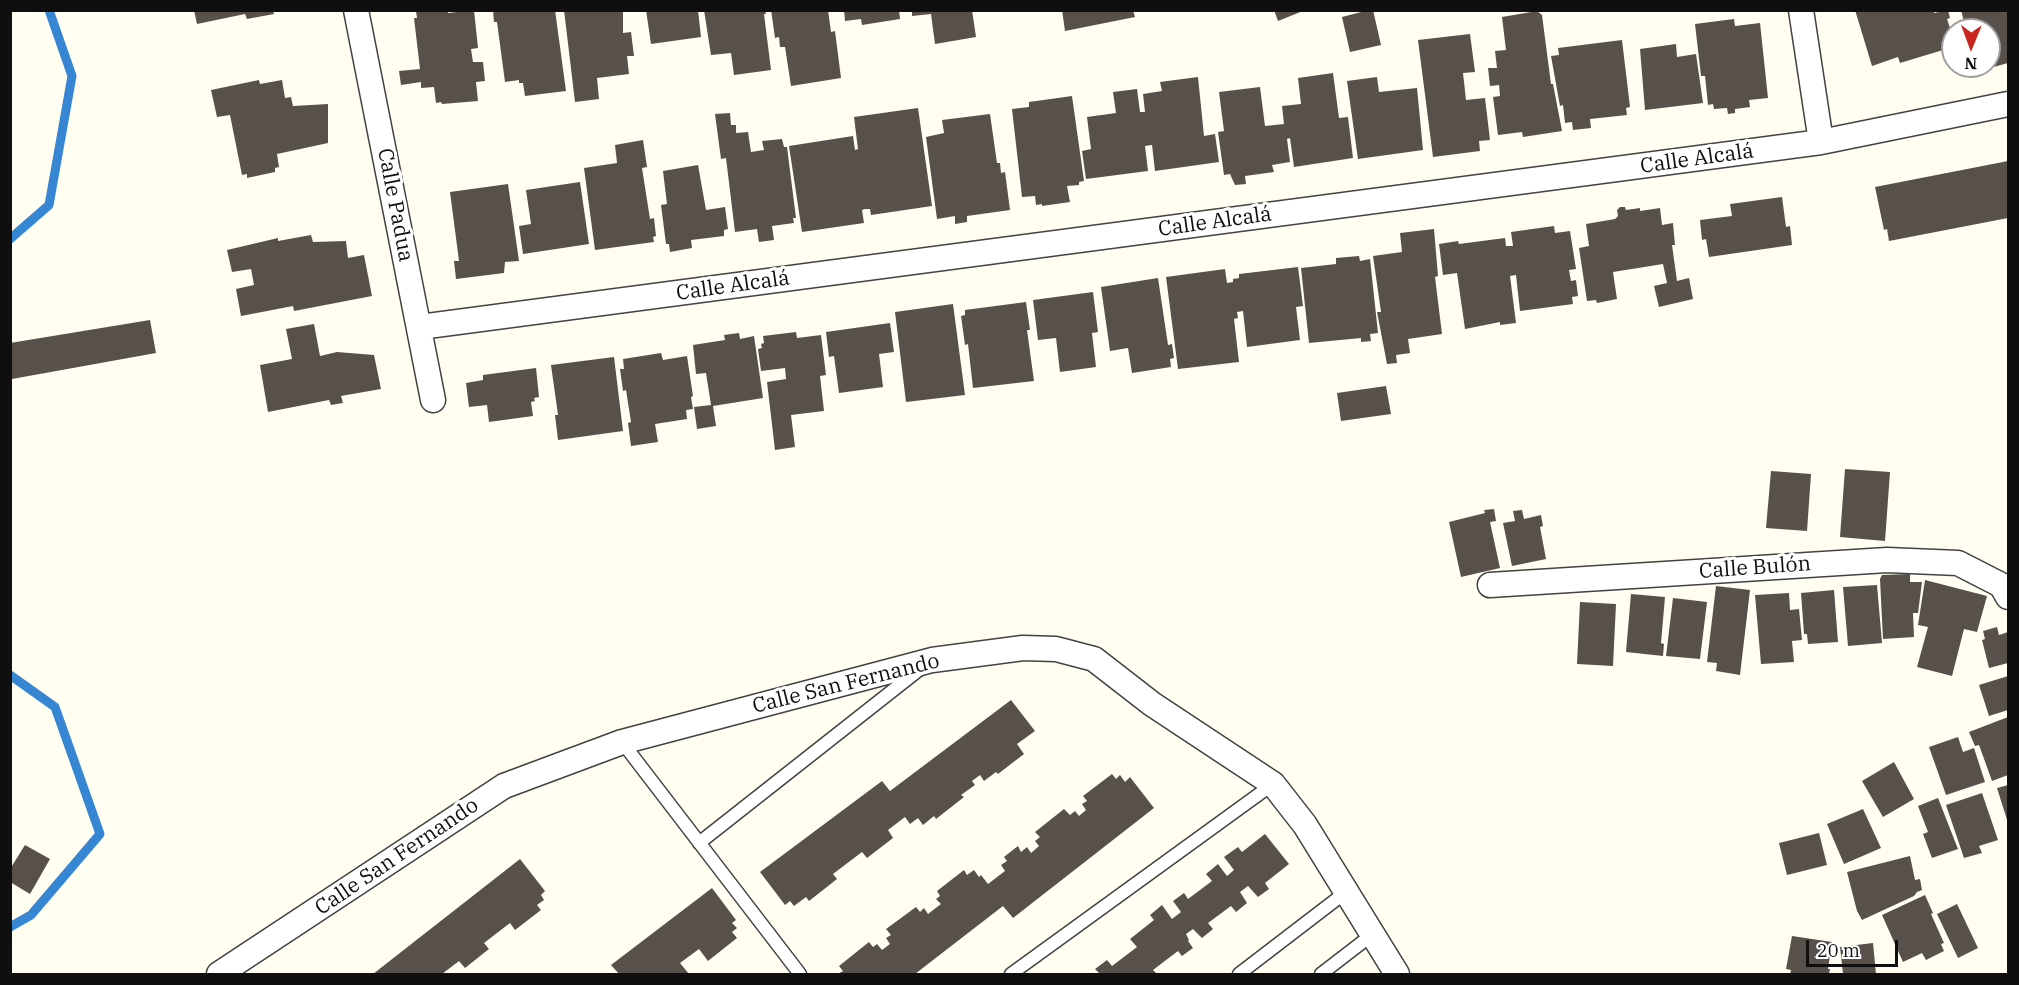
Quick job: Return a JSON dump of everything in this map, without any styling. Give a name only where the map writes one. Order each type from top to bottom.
[{"type":"street","name":"Calle Padua","points":[[356,10],[433,400]]},
{"type":"street","points":[[1801,10],[1821,142]]},
{"type":"street","name":"Calle Alcalá","points":[[420,327],[1821,142],[2008,104]]},
{"type":"street","name":"Calle Bulón","points":[[1490,585],[1887,560],[1958,563],[2001,585],[2008,597]]},
{"type":"street","name":"Calle San Fernando","points":[[219,975],[504,786],[622,742],[932,660],[1023,648],[1056,649],[1094,659],[1152,704],[1273,784],[1305,825],[1397,975]]},
{"type":"lane","points":[[699,843],[932,660]]},
{"type":"lane","points":[[622,742],[800,975]]},
{"type":"lane","points":[[1011,975],[1273,784]]},
{"type":"lane","points":[[1239,975],[1346,892]]},
{"type":"lane","points":[[1321,975],[1373,934]]},
{"type":"building","points":[[194,10],[273,10],[274,14],[247,19],[245,14],[197,24]]},
{"type":"building","points":[[448,10],[448,13],[474,10],[478,48],[471,49],[473,62],[483,62],[485,81],[476,82],[478,101],[436,103],[434,87],[421,88],[421,82],[401,85],[399,71],[420,69],[414,18],[417,18],[416,11]]},
{"type":"building","points":[[493,10],[555,10],[566,91],[525,96],[523,83],[519,83],[519,80],[505,82],[497,22],[494,22]]},
{"type":"building","points":[[564,10],[623,10],[623,33],[631,32],[634,56],[627,56],[629,74],[597,78],[599,99],[575,102]]},
{"type":"building","points":[[646,10],[698,10],[701,37],[651,44]]},
{"type":"building","points":[[704,10],[765,10],[771,70],[734,75],[731,53],[711,55]]},
{"type":"building","points":[[771,10],[828,10],[831,32],[835,31],[841,78],[791,86],[785,47],[780,47],[779,37],[775,38]]},
{"type":"building","points":[[844,10],[899,10],[900,19],[862,25],[861,19],[845,21]]},
{"type":"building","points":[[912,10],[972,10],[976,37],[935,44],[931,14],[912,16]]},
{"type":"building","points":[[1062,10],[1133,10],[1135,17],[1065,31]]},
{"type":"building","points":[[1274,10],[1303,10],[1303,11],[1278,21]]},
{"type":"building","points":[[1373,10],[1381,45],[1350,52],[1342,17]]},
{"type":"building","points":[[1855,10],[1934,10],[1934,13],[1948,10],[1950,18],[1941,18],[1941,51],[1900,63],[1898,57],[1872,66]]},
{"type":"building","points":[[1961,10],[2008,10],[2008,63],[2001,65],[2001,18],[1963,18]]},
{"type":"building","points":[[1537,11],[1542,15],[1551,84],[1553,84],[1562,131],[1523,137],[1522,132],[1498,135],[1493,97],[1500,96],[1499,85],[1490,86],[1488,68],[1497,68],[1495,51],[1506,50],[1502,17]]},
{"type":"building","points":[[1734,19],[1735,26],[1760,23],[1768,98],[1749,100],[1750,107],[1735,109],[1735,113],[1728,114],[1727,108],[1714,109],[1713,104],[1708,105],[1705,76],[1701,76],[1695,24]]},
{"type":"building","points":[[1470,34],[1475,72],[1463,73],[1466,100],[1485,98],[1490,140],[1479,141],[1480,151],[1433,157],[1418,40]]},
{"type":"building","points":[[1622,40],[1630,107],[1626,108],[1627,115],[1590,119],[1591,128],[1573,130],[1572,122],[1565,123],[1551,56],[1559,55],[1558,48]]},
{"type":"building","points":[[1676,44],[1677,57],[1696,54],[1703,103],[1645,110],[1640,49]]},
{"type":"building","points":[[1333,73],[1339,118],[1348,117],[1353,158],[1294,167],[1290,138],[1287,139],[1290,162],[1272,165],[1274,172],[1245,176],[1246,184],[1235,185],[1230,174],[1224,175],[1218,132],[1224,131],[1219,92],[1260,87],[1265,126],[1284,124],[1282,106],[1301,104],[1298,78]]},
{"type":"building","points":[[1198,77],[1204,136],[1215,134],[1219,162],[1155,171],[1152,145],[1145,146],[1148,171],[1086,179],[1082,151],[1091,149],[1087,117],[1116,113],[1113,92],[1137,89],[1140,112],[1145,112],[1143,94],[1162,91],[1160,82]]},
{"type":"building","points":[[1377,77],[1379,92],[1417,88],[1423,150],[1358,159],[1347,81]]},
{"type":"building","points":[[259,80],[260,84],[282,80],[285,98],[291,97],[293,106],[328,104],[328,143],[277,154],[279,167],[275,168],[275,172],[247,178],[247,174],[242,175],[230,115],[217,117],[211,90]]},
{"type":"building","points":[[1072,96],[1084,181],[1079,182],[1079,185],[1067,186],[1070,202],[1036,205],[1035,196],[1022,197],[1012,109],[1029,107],[1029,102]]},
{"type":"building","points":[[918,108],[932,206],[871,215],[870,209],[865,209],[862,210],[864,223],[802,232],[789,146],[853,136],[855,150],[858,149],[854,117]]},
{"type":"building","points":[[730,113],[731,125],[736,125],[736,133],[748,132],[751,152],[764,150],[762,141],[782,139],[784,147],[787,147],[796,218],[793,218],[794,223],[772,226],[774,240],[759,242],[757,229],[735,232],[726,158],[721,159],[715,114]]},
{"type":"building","points":[[990,114],[997,163],[1000,163],[1001,173],[1005,172],[1010,210],[967,216],[967,222],[955,224],[955,216],[937,219],[926,137],[944,133],[942,120]]},
{"type":"building","points":[[643,140],[647,167],[642,168],[650,219],[654,218],[656,236],[653,237],[654,242],[595,250],[584,168],[617,163],[615,145]]},
{"type":"building","points":[[2008,161],[2008,218],[1889,241],[1887,229],[1884,230],[1875,187]]},
{"type":"building","points":[[698,165],[706,210],[725,207],[728,229],[724,230],[724,236],[691,240],[692,248],[670,252],[669,244],[666,244],[661,205],[667,204],[663,171]]},
{"type":"building","points":[[580,182],[589,244],[523,254],[519,226],[531,224],[526,190]]},
{"type":"building","points":[[508,184],[519,261],[505,262],[504,273],[456,279],[454,261],[459,261],[450,192]]},
{"type":"building","points":[[1782,197],[1786,227],[1790,226],[1792,245],[1709,257],[1706,239],[1702,240],[1700,220],[1732,216],[1730,204]]},
{"type":"building","points":[[1620,207],[1625,207],[1626,210],[1640,208],[1640,211],[1660,208],[1662,225],[1673,223],[1675,245],[1672,245],[1677,281],[1689,278],[1693,299],[1659,307],[1654,286],[1667,283],[1663,264],[1613,272],[1617,299],[1597,303],[1596,300],[1587,301],[1579,248],[1589,246],[1586,224],[1615,219]]},
{"type":"building","points":[[1554,226],[1555,233],[1570,231],[1576,269],[1569,270],[1571,281],[1576,280],[1578,296],[1572,297],[1573,304],[1520,311],[1516,275],[1510,276],[1516,323],[1500,325],[1500,322],[1465,329],[1457,273],[1443,275],[1439,244],[1458,241],[1459,244],[1505,238],[1506,246],[1513,246],[1511,232]]},
{"type":"building","points":[[1434,229],[1438,276],[1435,277],[1442,334],[1408,339],[1410,353],[1396,355],[1397,363],[1387,364],[1377,312],[1381,312],[1373,256],[1402,252],[1400,233]]},
{"type":"building","points":[[311,235],[313,242],[346,241],[348,258],[364,255],[372,296],[294,311],[293,306],[241,316],[236,289],[254,285],[251,269],[232,272],[227,250],[278,238],[278,241]]},
{"type":"building","points":[[1359,256],[1360,261],[1370,259],[1378,333],[1370,334],[1371,341],[1361,342],[1361,338],[1309,343],[1301,268],[1336,264],[1336,258]]},
{"type":"building","points":[[1298,267],[1303,306],[1296,307],[1300,340],[1247,347],[1243,311],[1237,312],[1238,318],[1234,319],[1239,362],[1178,369],[1166,277],[1225,269],[1227,283],[1239,278],[1239,274]]},
{"type":"building","points":[[1158,278],[1168,345],[1172,344],[1174,358],[1170,359],[1171,367],[1132,373],[1128,348],[1110,351],[1101,287]]},
{"type":"building","points":[[1093,292],[1098,332],[1092,333],[1096,367],[1060,372],[1056,338],[1038,340],[1033,300]]},
{"type":"building","points":[[1026,302],[1030,330],[1027,330],[1034,381],[973,388],[968,344],[965,345],[961,316],[965,315],[965,310]]},
{"type":"building","points":[[953,304],[965,395],[906,402],[895,312]]},
{"type":"building","points":[[150,320],[156,353],[12,379],[10,343]]},
{"type":"building","points":[[890,323],[894,352],[879,354],[883,387],[839,393],[834,356],[829,357],[826,332]]},
{"type":"building","points":[[314,324],[320,356],[337,352],[374,355],[381,389],[341,396],[343,403],[331,405],[329,400],[268,412],[260,365],[292,359],[286,329]]},
{"type":"building","points":[[796,332],[797,338],[821,335],[826,375],[820,376],[824,411],[791,415],[795,447],[775,450],[767,382],[786,379],[785,368],[761,371],[758,349],[762,348],[761,344],[764,343],[763,336]]},
{"type":"building","points":[[739,333],[740,339],[754,336],[763,398],[713,406],[716,426],[697,429],[694,407],[711,405],[706,373],[696,374],[693,345],[725,340],[724,335]]},
{"type":"building","points":[[661,353],[663,360],[687,356],[693,409],[686,410],[687,419],[655,424],[658,442],[631,446],[628,423],[631,422],[620,369],[624,369],[623,359]]},
{"type":"building","points":[[614,357],[623,431],[558,440],[555,415],[558,415],[551,365]]},
{"type":"building","points":[[536,368],[539,397],[534,398],[535,401],[531,402],[533,416],[489,422],[487,405],[469,407],[466,383],[483,380],[483,375]]},
{"type":"building","points":[[1386,386],[1391,414],[1341,421],[1337,393]]},
{"type":"building","points":[[1845,469],[1890,472],[1885,541],[1840,537]]},
{"type":"building","points":[[1771,471],[1811,474],[1807,531],[1766,528]]},
{"type":"building","points":[[1494,509],[1496,521],[1490,522],[1500,568],[1461,577],[1449,522],[1485,513],[1484,510]]},
{"type":"building","points":[[1522,510],[1524,519],[1541,515],[1543,526],[1540,527],[1546,559],[1512,566],[1503,523],[1515,521],[1513,511]]},
{"type":"building","points":[[1910,574],[1910,582],[1922,582],[1918,613],[1913,613],[1914,637],[1883,639],[1880,579],[1882,575]]},
{"type":"building","points":[[1925,580],[1987,596],[1977,632],[1964,629],[1952,676],[1917,667],[1928,627],[1918,625]]},
{"type":"building","points":[[1877,585],[1882,643],[1848,646],[1843,587]]},
{"type":"building","points":[[1716,586],[1750,590],[1740,675],[1716,671],[1717,663],[1707,662]]},
{"type":"building","points":[[1834,590],[1838,642],[1808,644],[1807,634],[1804,634],[1801,593]]},
{"type":"building","points":[[1789,593],[1790,610],[1799,609],[1802,640],[1792,641],[1794,662],[1761,664],[1755,595]]},
{"type":"building","points":[[1631,594],[1665,597],[1661,643],[1664,644],[1663,656],[1626,652]]},
{"type":"building","points":[[1673,598],[1707,602],[1700,659],[1666,656]]},
{"type":"building","points":[[1580,602],[1616,604],[1613,666],[1577,664]]},
{"type":"building","points":[[1997,627],[1999,635],[2008,632],[2008,663],[1989,668],[1982,640],[1985,639],[1983,631]]},
{"type":"building","points":[[2008,676],[2008,710],[1989,716],[1979,685]]},
{"type":"building","points":[[1011,700],[1035,731],[1017,744],[1024,754],[998,774],[996,772],[984,781],[980,775],[972,781],[975,785],[961,795],[964,797],[936,819],[934,816],[923,825],[918,818],[910,824],[905,817],[888,830],[893,838],[867,858],[862,852],[833,874],[837,879],[809,901],[806,897],[794,906],[790,901],[785,905],[760,872],[882,781],[890,791]]},
{"type":"building","points":[[2008,717],[2008,775],[1992,781],[1979,745],[1975,746],[1969,732]]},
{"type":"building","points":[[1958,737],[1963,752],[1974,748],[1985,782],[1946,795],[1929,747]]},
{"type":"building","points":[[1894,762],[1914,799],[1883,817],[1862,781]]},
{"type":"building","points":[[1112,774],[1116,779],[1120,775],[1125,782],[1130,777],[1154,808],[1013,918],[1003,906],[915,974],[838,974],[843,971],[839,966],[869,942],[873,947],[877,944],[882,950],[890,944],[886,938],[891,935],[886,929],[916,907],[920,912],[924,908],[928,914],[941,904],[936,899],[940,896],[937,891],[964,870],[967,875],[974,870],[988,884],[1005,871],[1001,865],[1007,861],[1004,857],[1018,846],[1021,852],[1027,847],[1031,853],[1039,846],[1035,841],[1040,837],[1035,832],[1064,809],[1070,815],[1075,811],[1079,816],[1086,810],[1082,804],[1087,801],[1083,796]]},
{"type":"building","points":[[2008,785],[2008,823],[1997,788]]},
{"type":"building","points":[[1982,793],[1998,840],[1979,846],[1982,853],[1964,858],[1946,805]]},
{"type":"building","points":[[1938,798],[1958,849],[1932,858],[1923,834],[1928,832],[1918,806]]},
{"type":"building","points":[[1863,809],[1881,848],[1844,864],[1827,824]]},
{"type":"building","points":[[1819,833],[1827,865],[1787,875],[1779,843]]},
{"type":"building","points":[[1265,834],[1289,864],[1265,883],[1269,889],[1258,897],[1248,886],[1240,892],[1247,903],[1236,912],[1231,906],[1208,923],[1213,929],[1202,938],[1193,929],[1186,934],[1193,948],[1182,956],[1178,951],[1153,970],[1157,974],[1100,974],[1095,969],[1107,960],[1112,966],[1137,947],[1130,939],[1154,920],[1150,915],[1162,905],[1172,919],[1181,912],[1173,901],[1184,893],[1188,899],[1212,881],[1206,874],[1218,864],[1227,876],[1234,870],[1224,857],[1238,847],[1242,852]]},
{"type":"building","points":[[25,845],[50,859],[30,894],[10,882],[10,869]]},
{"type":"building","points":[[1910,856],[1915,880],[1920,879],[1922,890],[1862,920],[1857,911],[1847,872]]},
{"type":"building","points":[[520,859],[545,891],[541,895],[544,900],[537,905],[541,910],[515,930],[510,923],[484,943],[489,949],[465,968],[459,961],[442,974],[373,974]]},
{"type":"building","points":[[712,888],[736,920],[732,923],[737,928],[732,932],[737,938],[708,961],[699,949],[680,963],[689,974],[619,974],[611,965]]},
{"type":"building","points":[[1925,895],[1944,943],[1941,944],[1944,951],[1926,960],[1922,953],[1903,962],[1882,915]]},
{"type":"building","points":[[1957,904],[1978,948],[1958,958],[1937,914]]},
{"type":"building","points":[[1792,936],[1832,942],[1829,974],[1790,974],[1791,970],[1786,969]]},
{"type":"building","points":[[1873,943],[1876,974],[1843,974],[1840,947]]},
{"type":"waterway","points":[[10,239],[49,205],[72,76],[49,10]]},
{"type":"waterway","points":[[10,675],[55,707],[100,834],[31,915],[10,927]]}]
